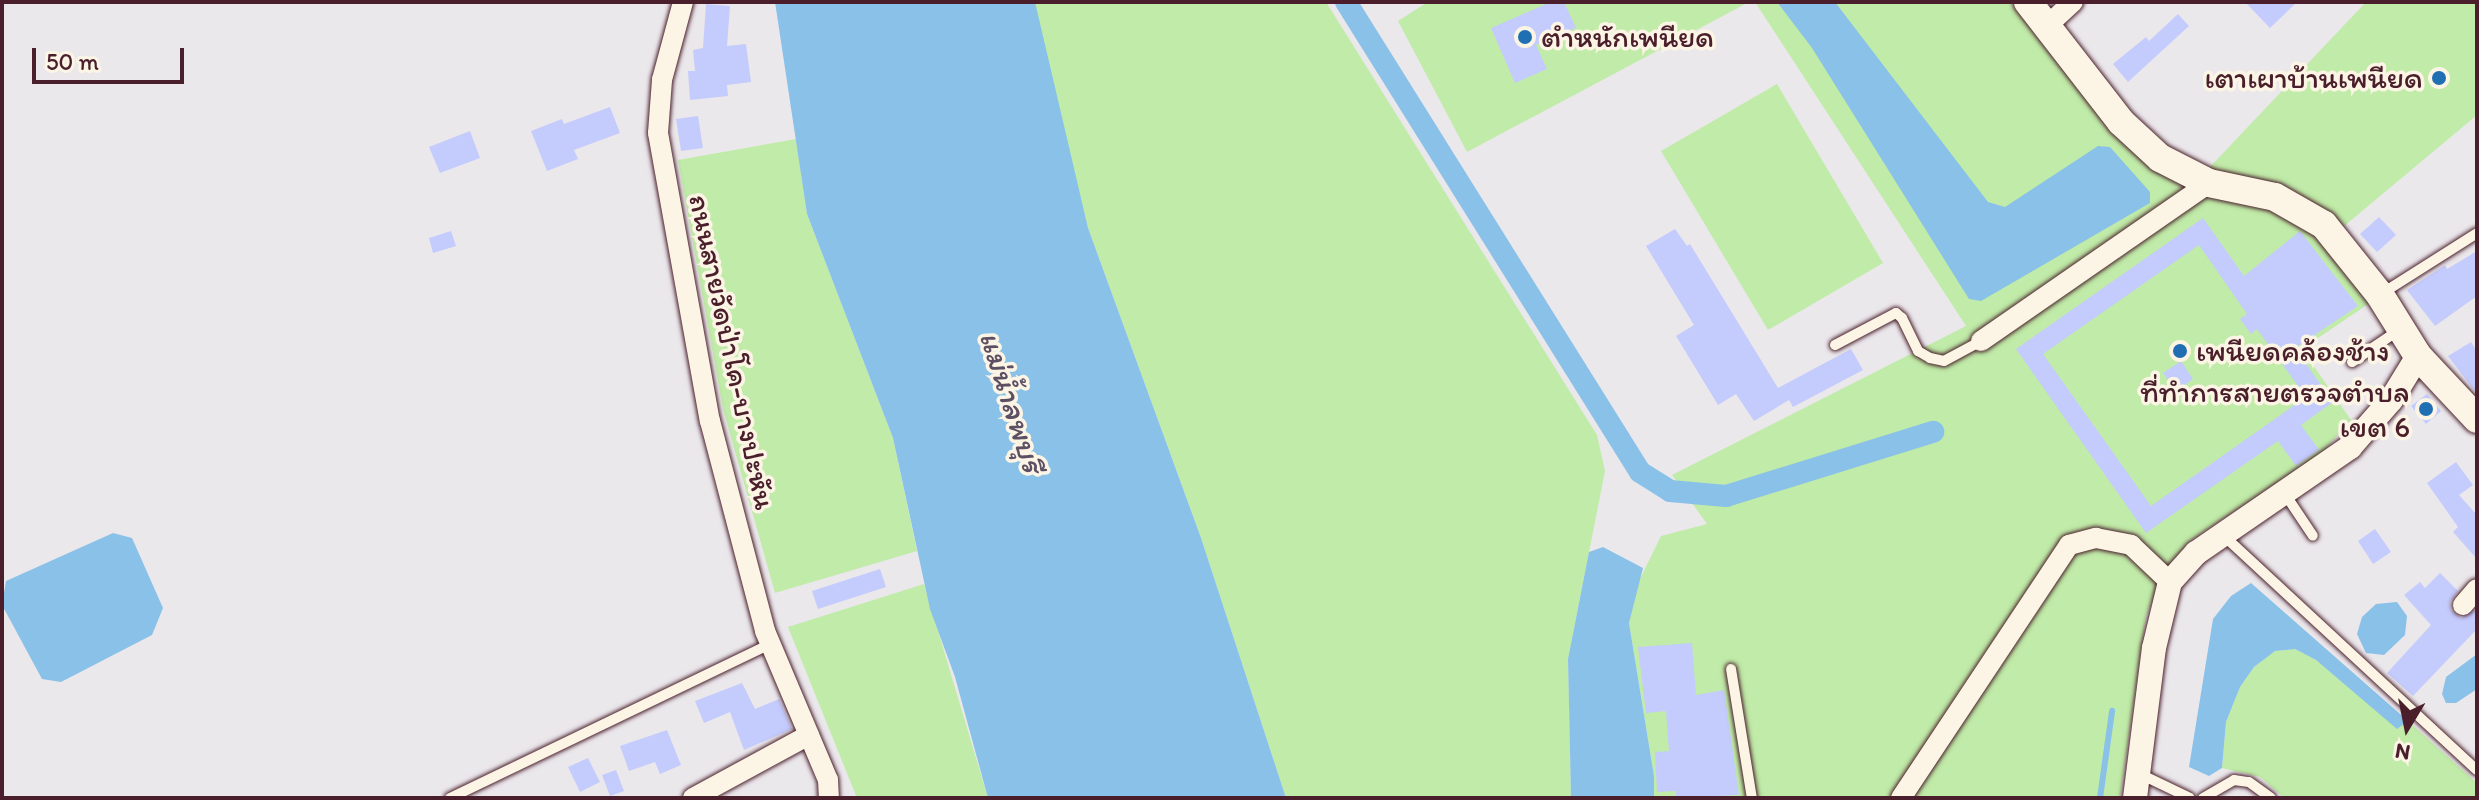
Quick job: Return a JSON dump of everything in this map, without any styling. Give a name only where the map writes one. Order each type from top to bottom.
[{"type":"main road","points":[[2028,2],[2121,122],[2160,158],[2209,183],[2275,197],[2324,225],[2380,295],[2418,356],[2477,419]]},
{"type":"street","name":"ถนนสายวัดป่าโค-บางปะหัน","points":[[683,2],[662,80],[658,133],[710,421],[770,644],[828,780],[829,798]]},
{"type":"street","points":[[2048,25],[2073,2]]},
{"type":"street","points":[[1981,341],[2209,183]]},
{"type":"street","points":[[2135,798],[2154,648],[2170,582],[2196,553],[2350,447],[2391,400],[2418,356]]},
{"type":"street","points":[[1901,798],[2069,545],[2096,538],[2131,545],[2170,582]]},
{"type":"street","points":[[2463,605],[2477,589]]},
{"type":"street","points":[[693,798],[809,735]]},
{"type":"lane","points":[[2380,295],[2477,233]]},
{"type":"lane","points":[[1835,345],[1896,313],[1902,318],[1918,351],[1930,358],[1944,361],[1981,341]]},
{"type":"lane","points":[[2352,362],[2401,328]]},
{"type":"lane","points":[[2284,493],[2313,536]]},
{"type":"lane","points":[[2223,535],[2477,770]]},
{"type":"lane","points":[[450,798],[770,644]]},
{"type":"lane","points":[[1731,669],[1752,798]]},
{"type":"lane","points":[[2138,773],[2190,798]]},
{"type":"lane","points":[[2203,798],[2234,780],[2249,782],[2271,798]]},
{"type":"green space","points":[[1031,2],[1326,2],[1597,435],[1605,471],[1568,659],[1571,798],[1286,798],[1201,538],[1088,228]]},
{"type":"green space","points":[[1428,2],[1749,2],[1467,152],[1398,21]]},
{"type":"green space","points":[[1755,2],[2010,2],[2114,127],[2318,230],[2371,302],[2302,349],[2351,420],[2322,453],[2191,540],[2167,568],[2146,616],[2120,798],[1654,798],[1654,776],[1629,623],[1634,591],[1661,536],[1707,524],[1672,475],[1966,326]]},
{"type":"green space","points":[[2366,2],[2477,2],[2477,115],[2343,227],[2209,168]]},
{"type":"green space","points":[[1777,84],[1883,263],[1768,330],[1661,151]]},
{"type":"green space","points":[[796,139],[807,214],[893,438],[917,551],[775,593],[723,409],[678,160]]},
{"type":"green space","points":[[924,584],[988,798],[857,798],[788,627]]},
{"type":"green space","points":[[2295,649],[2316,660],[2397,728],[2408,721],[2477,783],[2477,798],[2284,798],[2260,777],[2222,768],[2226,722],[2240,687],[2254,667],[2274,651]]},
{"type":"water","name":"แม่น้ำลพบุรี","points":[[775,2],[1035,2],[1088,228],[1201,538],[1286,798],[988,798],[955,677],[930,609],[893,438],[807,214]]},
{"type":"water","points":[[1777,2],[1835,2],[1988,202],[2005,207],[2098,146],[2110,147],[2150,192],[2150,203],[1981,301],[1969,299],[1812,48]]},
{"type":"water","points":[[113,533],[132,538],[163,608],[152,635],[61,682],[42,679],[2,605],[6,581]]},
{"type":"water","points":[[1603,547],[1643,568],[1629,623],[1654,776],[1654,798],[1571,798],[1568,659],[1589,552]]},
{"type":"water","points":[[2251,583],[2408,721],[2397,729],[2316,660],[2295,649],[2275,651],[2254,667],[2240,687],[2226,722],[2222,768],[2209,776],[2189,767],[2213,619],[2231,596]]},
{"type":"water","points":[[2397,602],[2407,616],[2405,635],[2384,655],[2366,653],[2357,634],[2362,617],[2376,604]]},
{"type":"water","points":[[2477,654],[2477,689],[2456,703],[2446,703],[2442,694],[2446,677]]},
{"type":"building","name":"ตำหนักเพนียด","points":[[1551,2],[1564,2],[1576,28],[1536,45],[1547,69],[1515,83],[1491,28]]},
{"type":"building","points":[[2245,2],[2297,2],[2270,28]]},
{"type":"building","points":[[706,4],[730,6],[727,46],[746,44],[751,82],[727,85],[728,96],[690,100],[688,71],[695,71],[693,50],[703,48]]},
{"type":"building","points":[[2178,14],[2189,26],[2128,82],[2113,64],[2146,37],[2149,41]]},
{"type":"building","points":[[610,107],[620,133],[574,150],[578,159],[547,171],[531,131],[562,119],[564,124]]},
{"type":"building","points":[[698,116],[703,148],[681,151],[676,119]]},
{"type":"building","points":[[470,131],[480,158],[440,173],[429,147]]},
{"type":"building","points":[[2379,217],[2396,235],[2377,252],[2360,234]]},
{"type":"building","points":[[2203,218],[2244,276],[2300,231],[2358,306],[2295,348],[2333,402],[2301,425],[2319,450],[2296,466],[2278,441],[2146,533],[2016,349]],"holes":[[[2199,245],[2247,314],[2240,319],[2251,334],[2257,329],[2306,397],[2151,506],[2043,354]]]},
{"type":"building","points":[[1675,229],[1687,246],[1690,244],[1778,388],[1851,349],[1863,370],[1793,407],[1789,400],[1754,421],[1736,394],[1718,405],[1676,336],[1694,325],[1646,246]]},
{"type":"building","points":[[451,231],[456,246],[433,253],[429,238]]},
{"type":"building","points":[[2477,251],[2477,296],[2435,326],[2407,290],[2445,265],[2447,269]]},
{"type":"building","points":[[2471,342],[2477,351],[2477,394],[2448,356]]},
{"type":"building","points":[[2181,361],[2193,379],[2176,391],[2163,373]]},
{"type":"building","name":"ที่ทำการสายตรวจตำบล เขต 6","points":[[2427,394],[2441,411],[2426,424],[2411,406]]},
{"type":"building","points":[[2456,462],[2473,485],[2459,495],[2477,515],[2477,559],[2453,532],[2458,527],[2427,483]]},
{"type":"building","points":[[2375,529],[2391,552],[2373,564],[2358,541]]},
{"type":"building","points":[[880,569],[886,587],[818,609],[812,591]]},
{"type":"building","points":[[2440,573],[2458,591],[2450,602],[2451,610],[2461,618],[2477,609],[2477,629],[2413,696],[2387,673],[2431,625],[2404,595],[2420,582],[2425,588]]},
{"type":"building","points":[[1692,643],[1696,695],[1724,690],[1739,795],[1676,798],[1676,791],[1657,792],[1655,752],[1669,751],[1666,711],[1646,713],[1638,647]]},
{"type":"building","points":[[742,683],[755,709],[779,699],[792,729],[744,750],[730,712],[704,723],[695,701]]},
{"type":"building","points":[[667,730],[681,765],[660,774],[655,762],[629,771],[620,746]]},
{"type":"building","points":[[588,758],[600,782],[580,792],[568,767]]},
{"type":"building","points":[[616,770],[624,791],[610,796],[602,775]]},
{"type":"waterway","points":[[1346,2],[1640,472],[1670,491],[1726,496],[1933,432]]},
{"type":"waterway","points":[[2100,798],[2112,711]]},
{"type":"place","name":"ตำหนักเพนียด","points":[[1525,37]]},
{"type":"place","name":"เตาเผาบ้านเพนียด","points":[[2439,78]]},
{"type":"place","name":"เพนียดคล้องช้าง","points":[[2180,351]]},
{"type":"place","name":"ที่ทำการสายตรวจตำบล เขต 6","points":[[2426,409]]}]
